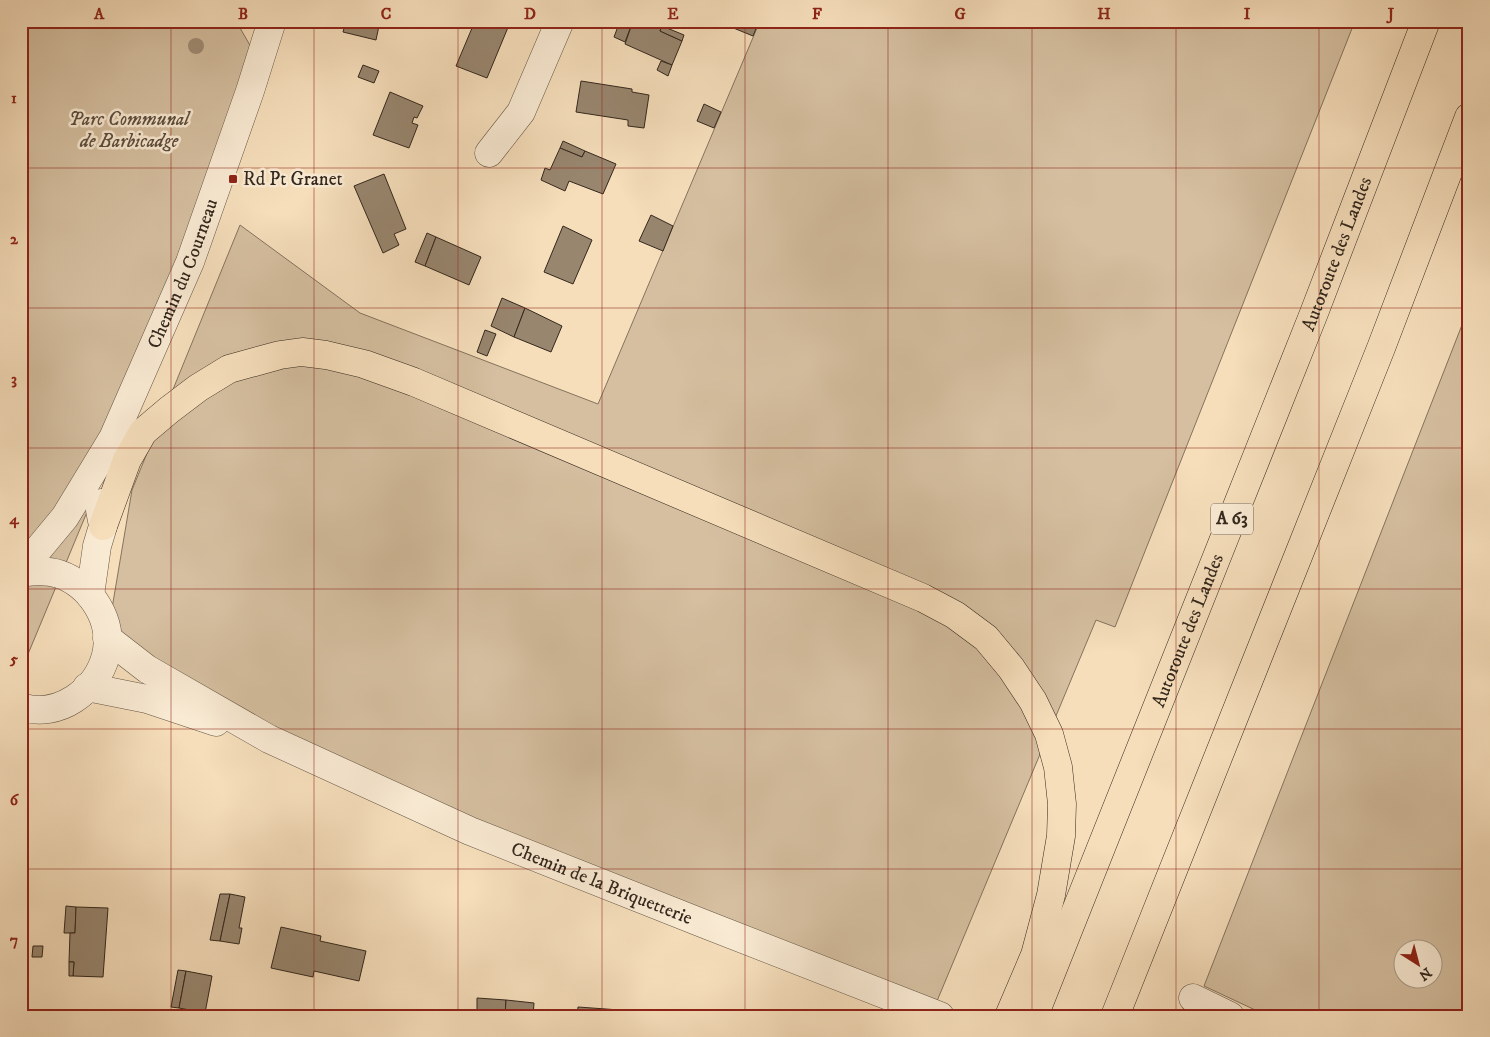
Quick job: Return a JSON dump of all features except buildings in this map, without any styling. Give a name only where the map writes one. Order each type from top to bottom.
[{"type":"highway","name":"Autoroute des Landes","points":[[1034,1016],[1314,313],[1426,21]]},
{"type":"highway","points":[[1115,1016],[1381,348],[1469,117]]},
{"type":"highway","points":[[103,526],[127,460],[143,432],[198,388],[229,369],[280,355],[302,352],[326,355],[364,364],[414,382],[914,594],[955,615],[986,638],[1011,668],[1033,701],[1049,734],[1058,767],[1062,804],[1061,836],[1051,895],[1035,955],[1009,1016]]},
{"type":"street","name":"Chemin du Courneau","points":[[21,571],[65,517],[113,438],[190,262],[250,91],[272,21]]},
{"type":"street","points":[[488,153],[521,112],[560,21]]},
{"type":"street","name":"Chemin du Courneau","points":[[90,595],[97,546],[103,526],[100,510],[102,488],[113,438]]},
{"type":"street","points":[[21,571],[38,570],[58,573],[76,582],[90,595],[103,615],[107,638],[106,654],[101,670],[80,696],[64,705],[24,714]]},
{"type":"street","name":"Chemin de la Briquetterie","points":[[107,638],[147,669],[269,739],[470,831],[936,1014]]},
{"type":"street","name":"Chemin de la Briquetterie","points":[[87,687],[147,699],[269,739]]},
{"type":"street","points":[[1193,998],[1230,1016]]},
{"type":"green space","name":"Parc Communal de Barbicadge","points":[[21,21],[236,21],[263,68],[242,139],[21,671]]},
{"type":"green space","points":[[760,21],[1355,21],[1115,627],[1096,620],[932,1013],[470,831],[107,638],[132,490],[240,225],[360,313],[598,404]]},
{"type":"green space","points":[[1469,307],[1469,1016],[1268,1016],[1204,986]]},
{"type":"place","name":"Rd Pt Granet","points":[[233,179]]}]
